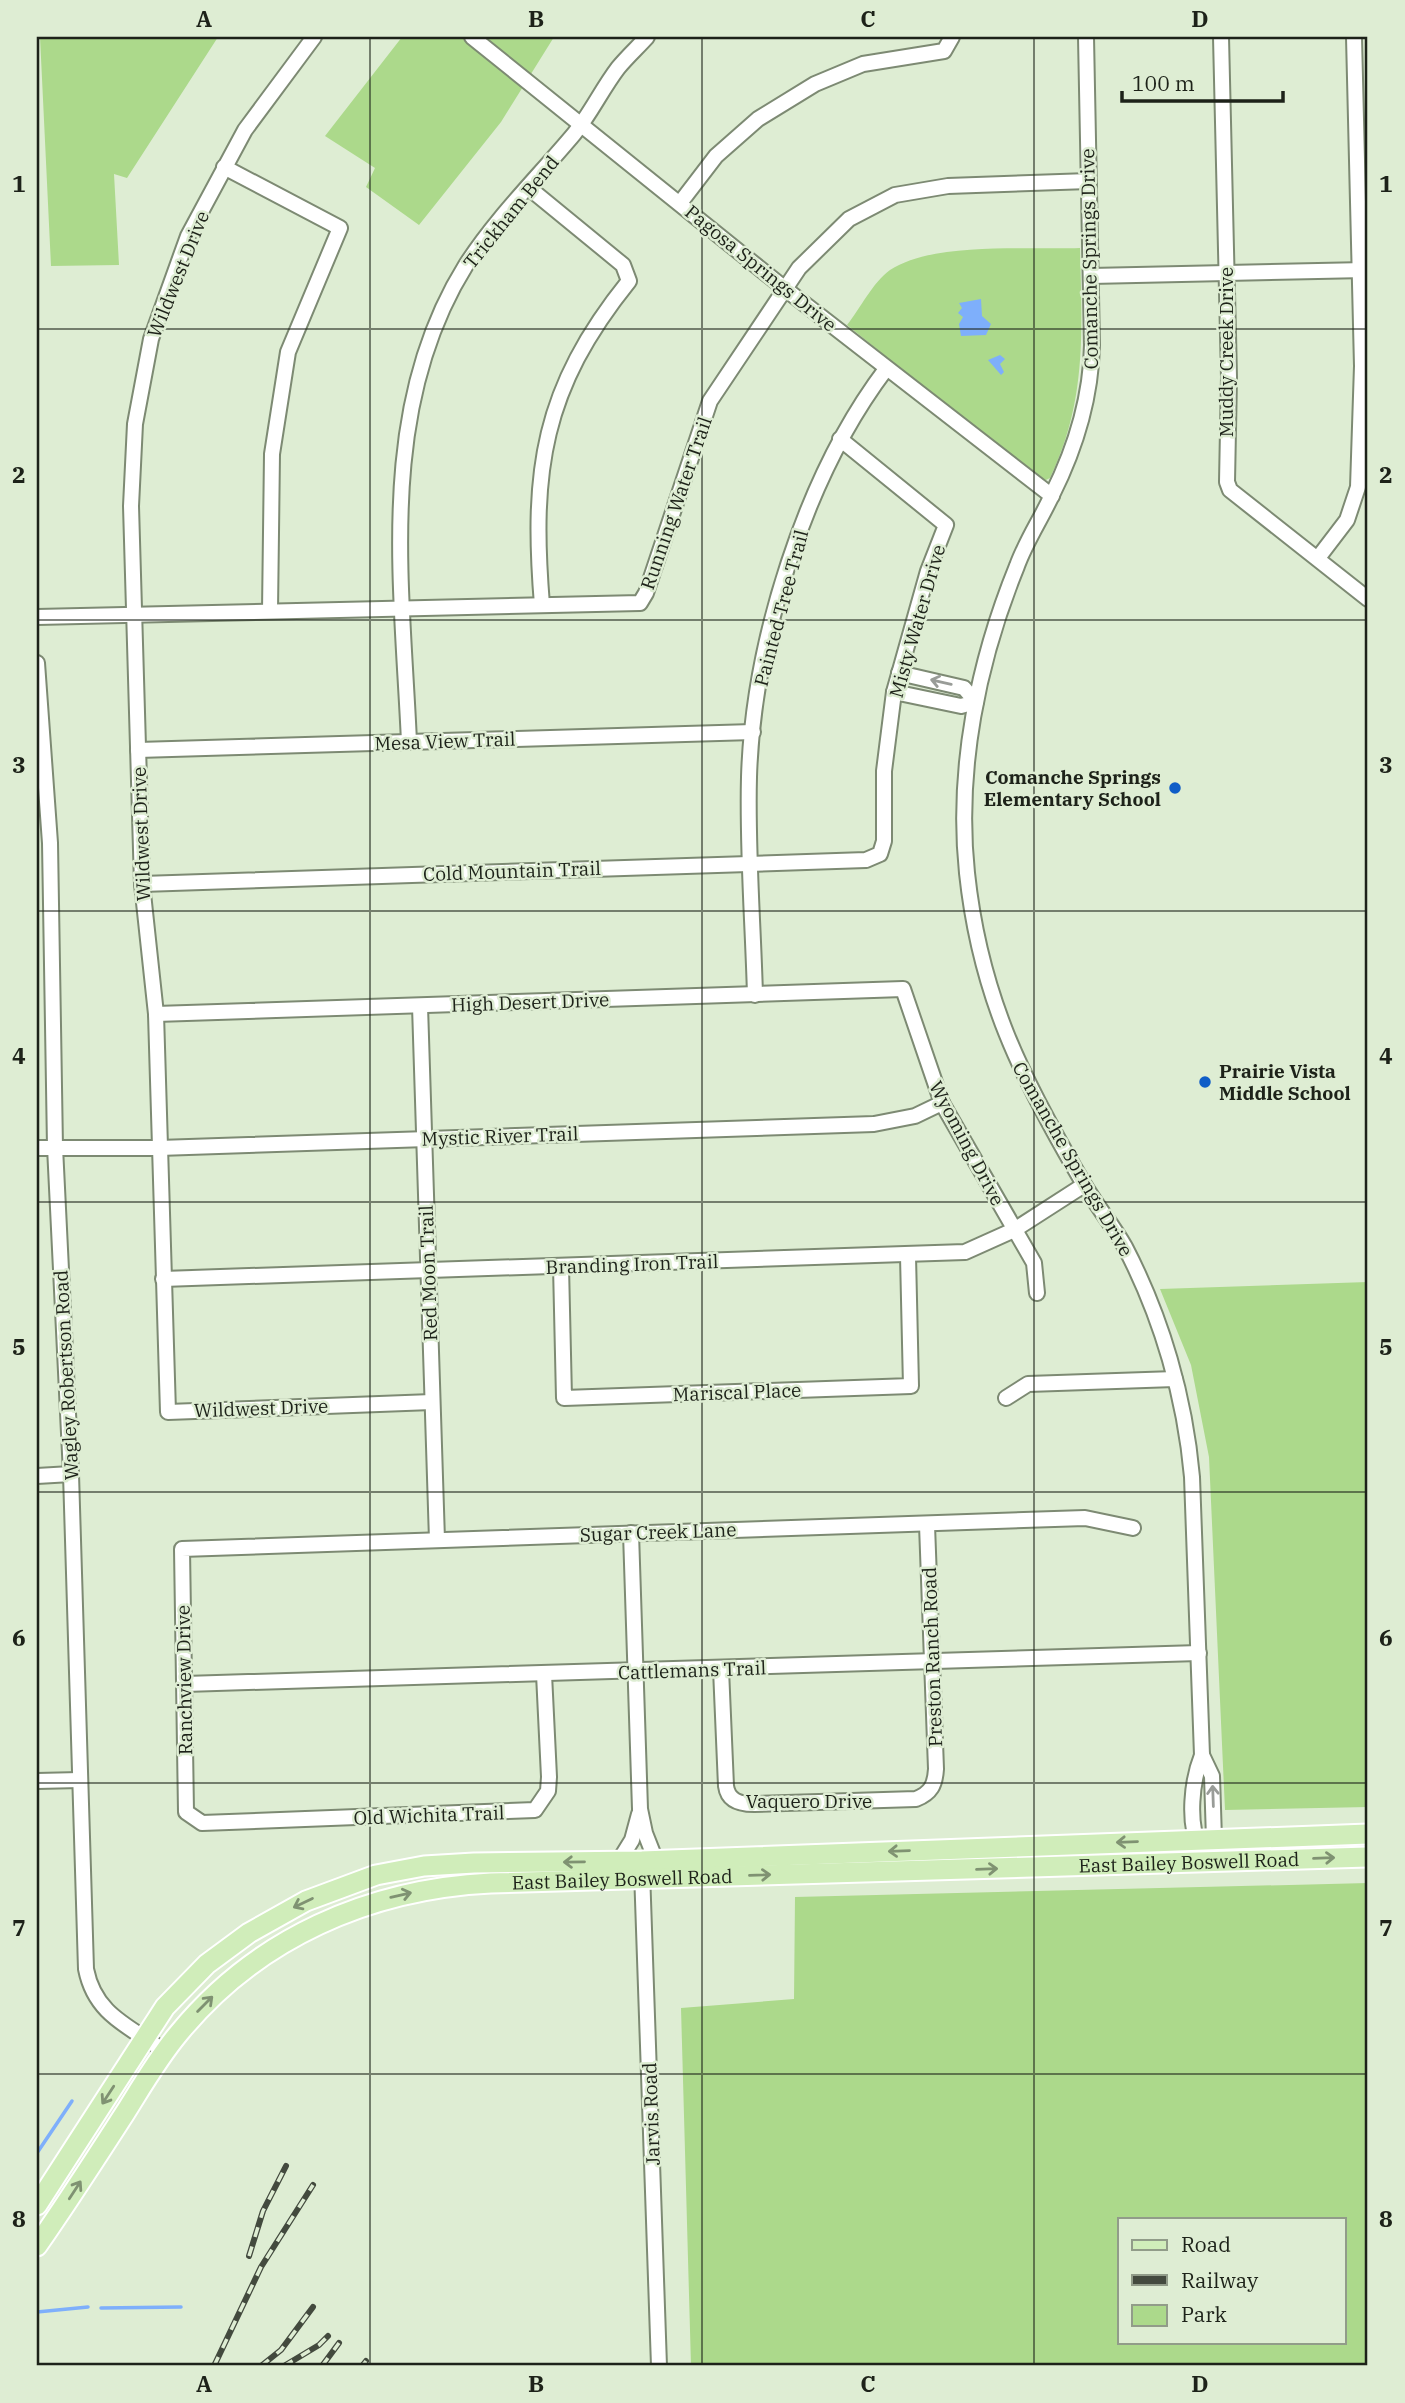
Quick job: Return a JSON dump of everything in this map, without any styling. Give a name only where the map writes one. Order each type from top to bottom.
[{"type":"main road","name":"East Bailey Boswell Road","points":[[37,2246],[164,2051],[200,2009],[242,1971],[300,1933],[354,1909],[411,1892],[458,1885],[647,1867],[1205,1839],[1368,1834]]},
{"type":"main road","name":"East Bailey Boswell Road","points":[[37,2205],[165,2007],[207,1964],[281,1914],[352,1882],[400,1870],[449,1864],[619,1861],[647,1867],[1206,1862],[1368,1857]]},
{"type":"street","name":"Wildwest Drive","points":[[314,37],[265,101],[224,167],[188,236],[151,339],[141,383],[131,466],[142,884],[156,1014],[168,1412],[432,1402]]},
{"type":"street","name":"Pagosa Springs Drive","points":[[472,37],[783,288],[1052,496]]},
{"type":"street","name":"Trickham Bend","points":[[409,742],[399,487],[404,437],[414,392],[434,333],[466,266],[491,231],[582,124],[618,68],[647,37]]},
{"type":"street","points":[[680,203],[716,156],[758,119],[815,84],[863,64],[944,51],[952,37]]},
{"type":"street","name":"Comanche Springs Drive","points":[[1086,37],[1092,345],[1088,393],[1075,443],[1009,587],[976,702],[967,754],[964,824],[967,871],[979,954],[991,997],[1018,1065],[1084,1185],[1132,1262],[1160,1327],[1175,1379],[1189,1447],[1192,1477],[1202,1755],[1212,1776],[1205,1839],[1206,1862]]},
{"type":"street","name":"Muddy Creek Drive","points":[[1221,37],[1227,482],[1230,489],[1368,599]]},
{"type":"street","points":[[1318,558],[1347,520],[1358,487],[1364,270],[1353,37]]},
{"type":"street","points":[[224,167],[340,228],[288,352],[272,454],[270,611]]},
{"type":"street","name":"Running Water Trail","points":[[37,617],[639,603],[646,593],[710,401],[783,288],[799,268],[849,219],[895,195],[948,186],[1088,181]]},
{"type":"street","points":[[529,188],[623,265],[629,281],[596,321],[574,359],[548,427],[539,476],[537,527],[542,605]]},
{"type":"street","points":[[1091,276],[1364,270]]},
{"type":"street","name":"Painted Tree Trail","points":[[755,995],[749,776],[765,654],[783,587],[811,503],[840,439],[864,398],[886,369]]},
{"type":"street","name":"Misty Water Drive","points":[[840,439],[946,525],[928,571],[894,692],[884,771],[884,841],[880,853]]},
{"type":"street","name":"Wagley Robertson Road","points":[[37,663],[89,1983],[95,1998],[110,2015],[164,2051]]},
{"type":"street","points":[[894,692],[961,706],[976,702],[964,688],[899,673]]},
{"type":"street","name":"Mesa View Trail","points":[[138,750],[753,732]]},
{"type":"street","name":"Cold Mountain Trail","points":[[142,884],[866,860],[880,853]]},
{"type":"street","name":"High Desert Drive","points":[[156,1014],[903,989]]},
{"type":"street","name":"Wyoming Drive","points":[[903,989],[942,1103],[1034,1263],[1037,1293]]},
{"type":"street","name":"Red Moon Trail","points":[[420,1006],[437,1540]]},
{"type":"street","name":"Mystic River Trail","points":[[37,1148],[159,1148],[874,1124],[915,1116],[942,1103]]},
{"type":"street","name":"Branding Iron Trail","points":[[163,1279],[965,1252],[1014,1230],[1084,1185]]},
{"type":"street","name":"Mariscal Place","points":[[561,1266],[564,1398],[911,1386],[908,1256]]},
{"type":"street","points":[[1006,1398],[1028,1384],[1175,1379]]},
{"type":"street","points":[[37,1476],[71,1475]]},
{"type":"street","name":"Sugar Creek Lane","points":[[182,1549],[1097,1518],[1133,1528]]},
{"type":"street","name":"Preston Ranch Road","points":[[928,1525],[936,1769],[932,1789]]},
{"type":"street","points":[[619,1861],[632,1840],[640,1810],[631,1533]]},
{"type":"street","name":"Ranchview Drive","points":[[182,1549],[186,1812]]},
{"type":"street","name":"Cattlemans Trail","points":[[185,1684],[1199,1653]]},
{"type":"street","name":"Vaquero Drive","points":[[721,1669],[726,1786],[727,1794],[733,1800],[754,1804],[916,1799],[932,1789]]},
{"type":"street","name":"Old Wichita Trail","points":[[186,1812],[202,1823],[535,1810],[548,1791],[550,1777],[544,1674]]},
{"type":"street","points":[[37,1781],[80,1780]]},
{"type":"street","name":"Jarvis Road","points":[[640,1810],[645,1833],[647,1867],[659,2366]]},
{"type":"green space","points":[[40,37],[218,37],[127,178],[114,174],[119,265],[51,266]]},
{"type":"green space","points":[[402,37],[554,37],[501,122],[419,225],[366,187],[375,168],[325,136]]},
{"type":"green space","points":[[1080,248],[1081,337],[1076,393],[1062,449],[1050,478],[1046,480],[1035,477],[847,325],[884,275],[909,261],[931,255],[982,249]]},
{"type":"green space","points":[[1368,1282],[1368,1807],[1225,1810],[1209,1457],[1191,1365],[1160,1289]]},
{"type":"green space","points":[[1368,1883],[1368,2366],[691,2366],[681,2008],[794,1999],[795,1897]]},
{"type":"water","points":[[981,299],[982,316],[991,324],[986,335],[961,336],[959,324],[963,317],[958,313],[962,308],[959,303]]},
{"type":"water","points":[[1000,355],[1005,359],[1000,364],[1004,372],[1001,375],[988,360]]},
{"type":"waterway","points":[[37,2153],[72,2101]]},
{"type":"waterway","points":[[37,2312],[88,2307]]},
{"type":"waterway","points":[[101,2308],[181,2307]]},
{"type":"railway","points":[[249,2256],[263,2211],[286,2166]]},
{"type":"railway","points":[[214,2366],[261,2267],[313,2185]]},
{"type":"railway","points":[[261,2366],[281,2350],[313,2307]]},
{"type":"railway","points":[[284,2366],[319,2345],[328,2336]]},
{"type":"railway","points":[[322,2366],[339,2343]]},
{"type":"railway","points":[[362,2366],[366,2361]]},
{"type":"place","name":"Comanche Springs Elementary School","points":[[1175,788]]},
{"type":"place","name":"Prairie Vista Middle School","points":[[1205,1082]]}]
